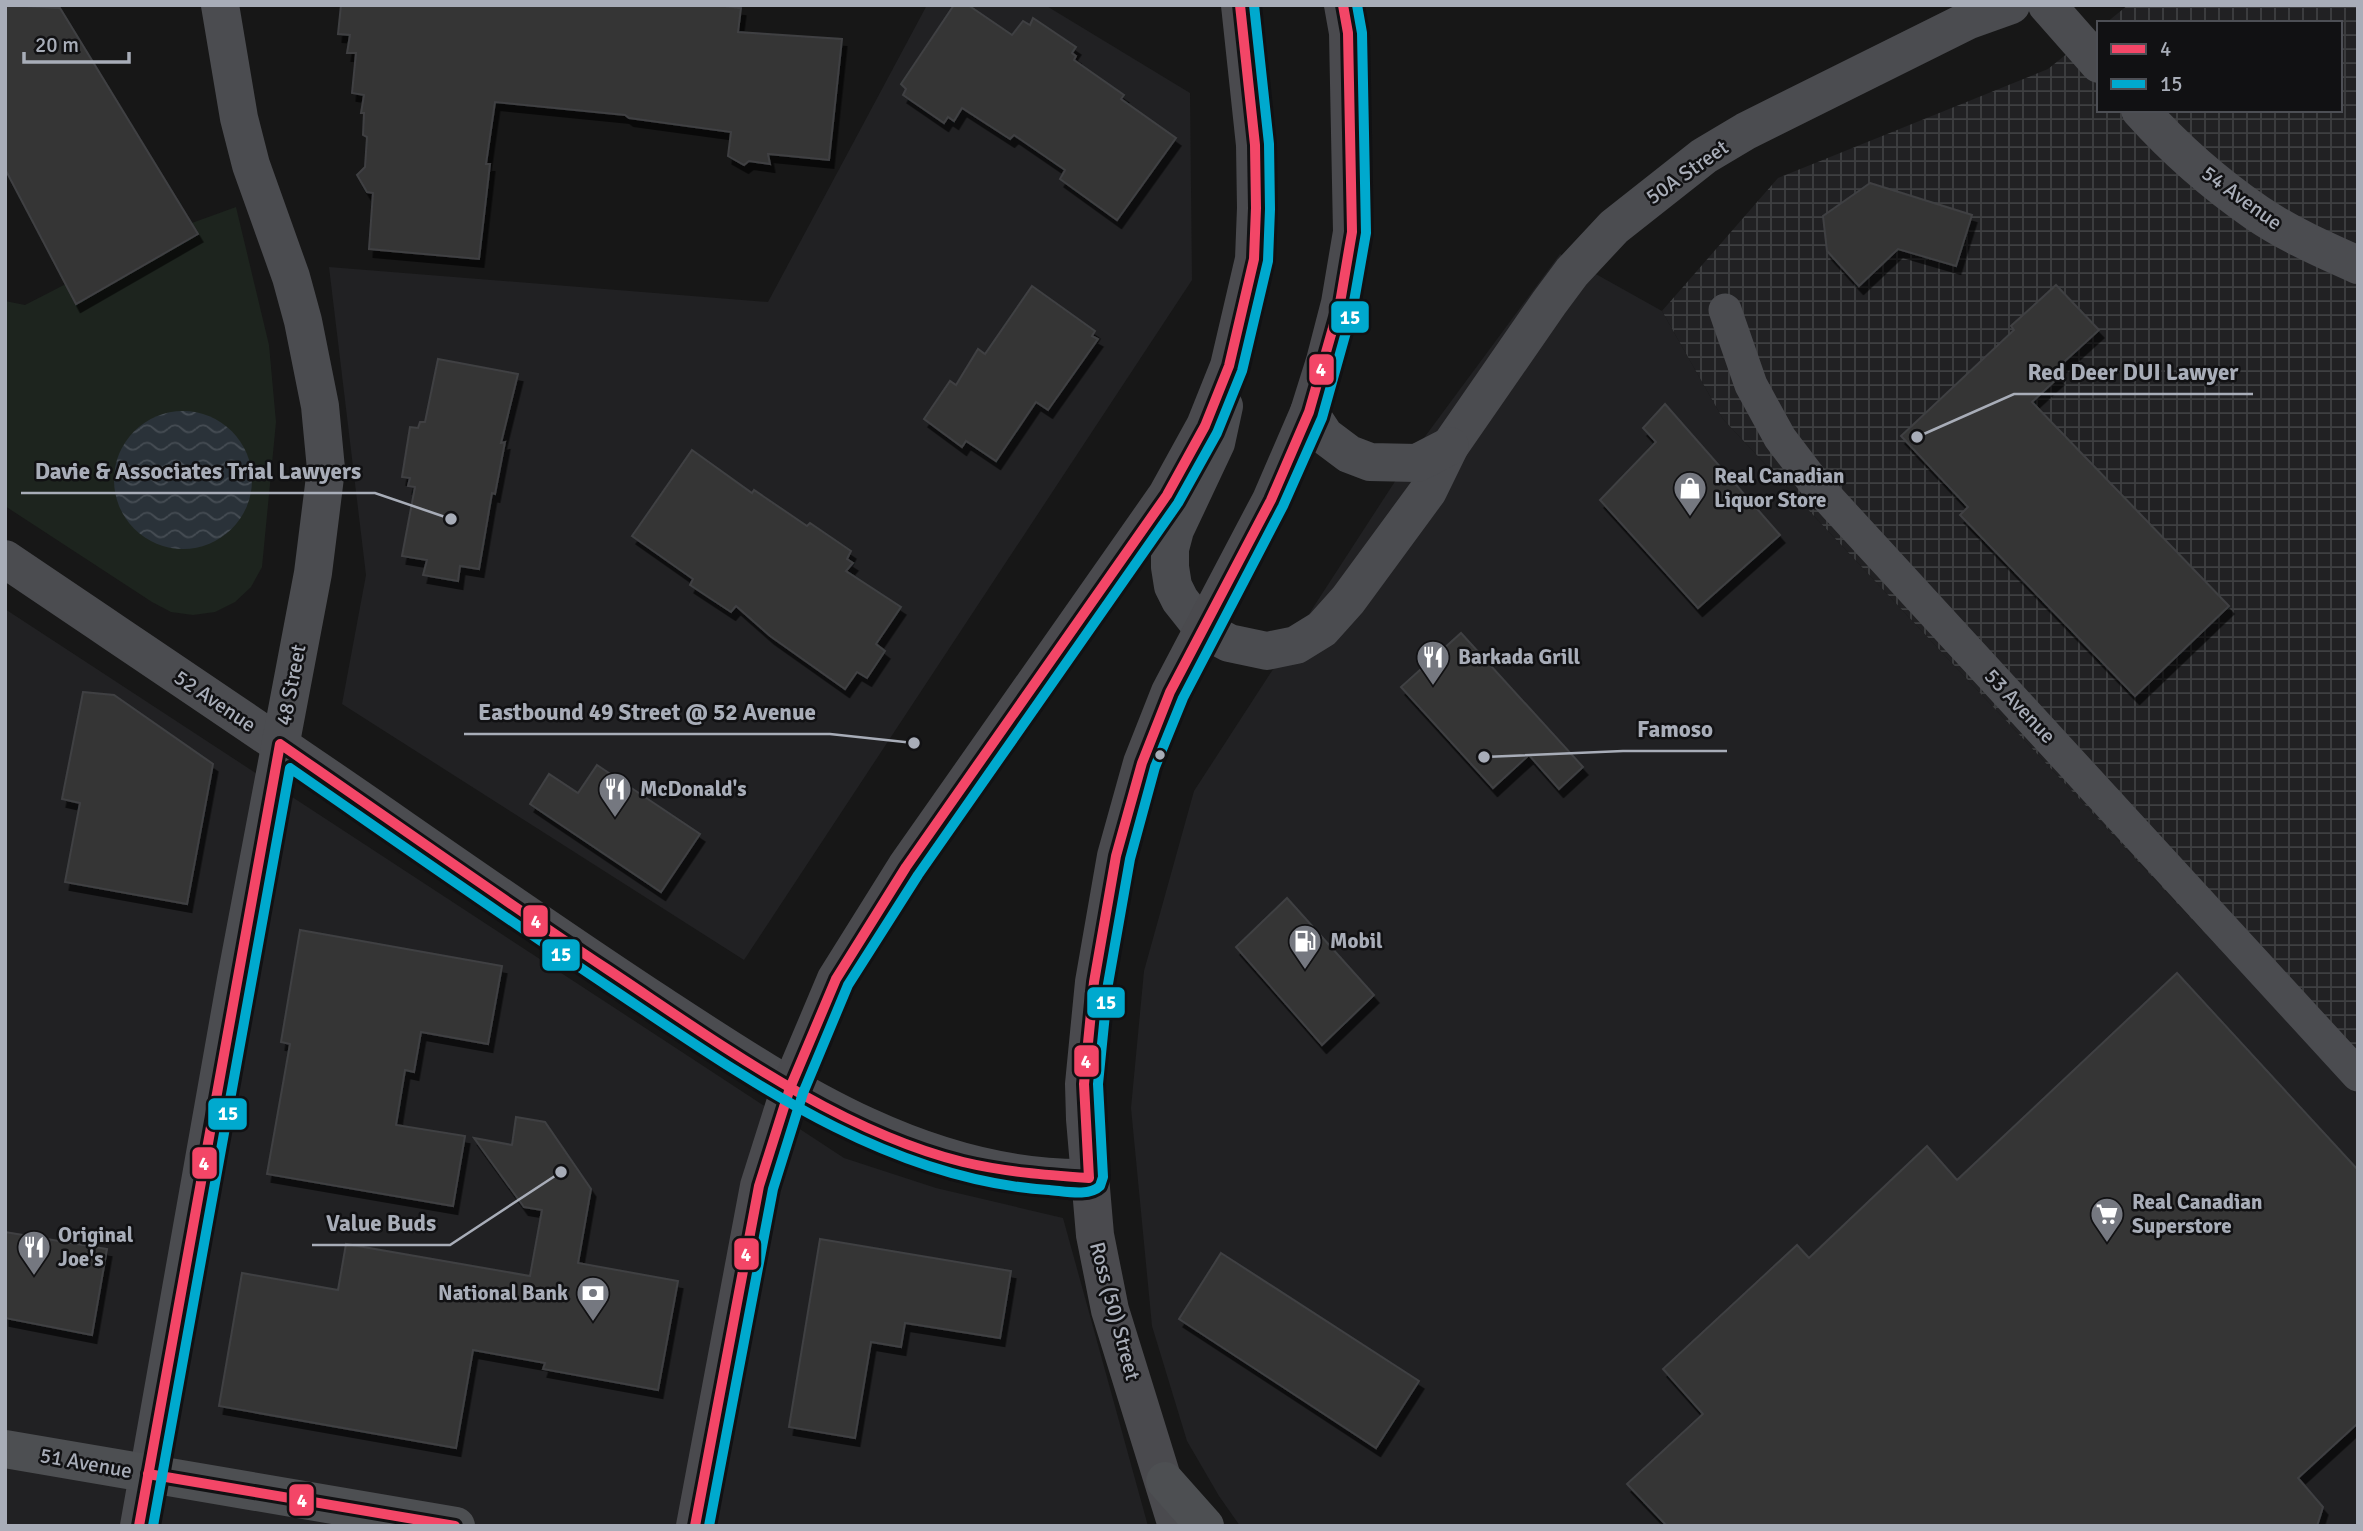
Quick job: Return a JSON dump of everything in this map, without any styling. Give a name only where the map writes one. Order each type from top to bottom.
[{"type":"main road","points":[[695,1526],[759,1186],[790,1088],[836,979],[906,867],[1167,495],[1205,426],[1229,366],[1254,259],[1256,208],[1255,145],[1240,5]]},
{"type":"main road","name":"Ross (50) Street","points":[[1177,1526],[1110,1310],[1095,1236],[1085,1119],[1086,1071],[1094,982],[1116,856],[1142,763],[1170,692],[1271,500],[1309,412],[1340,303],[1352,232],[1348,33],[1343,5]]},
{"type":"main road","name":"51 Avenue","points":[[5,1449],[456,1526]]},
{"type":"main road","points":[[1165,1481],[1205,1526]]},
{"type":"street","name":"48 Street","points":[[139,1526],[236,979],[313,573],[326,469],[320,406],[303,321],[291,278],[251,165],[239,118],[220,5]]},
{"type":"street","name":"48 Street","points":[[228,56],[239,5]]},
{"type":"street","name":"50A Street","points":[[1203,629],[1229,643],[1267,651],[1296,645],[1322,629],[1348,600],[1427,491],[1450,446],[1573,272],[1614,227],[1704,156],[1746,131],[1969,20],[2011,5]]},
{"type":"street","points":[[2047,5],[2097,62]]},
{"type":"street","name":"54 Avenue","points":[[2142,112],[2178,149],[2258,214],[2290,233],[2358,265]]},
{"type":"street","name":"53 Avenue","points":[[1725,310],[1751,385],[1780,438],[1815,484],[2358,1075]]},
{"type":"street","points":[[1203,629],[1180,600],[1174,586],[1170,549],[1175,530],[1216,443],[1229,366]]},
{"type":"street","points":[[1309,412],[1325,436],[1349,454],[1370,462],[1417,463],[1450,446]]},
{"type":"street","name":"52 Avenue","points":[[5,559],[280,744],[532,920],[790,1088],[850,1119],[923,1151],[1029,1176],[1089,1178]]},
{"type":"shaded area","points":[[927,5],[1045,5],[1190,93],[1192,280],[744,960],[342,704],[366,575],[329,267],[768,302]]},
{"type":"shaded area","points":[[2128,5],[2358,5],[2358,1096],[1723,419],[1662,311],[1778,178],[2048,69],[2097,30],[2097,112],[2342,112],[2342,21],[2108,21]]},
{"type":"shaded area","points":[[236,207],[269,345],[276,422],[262,567],[251,587],[235,602],[215,612],[193,615],[171,612],[152,602],[5,506],[5,301],[25,305],[167,232]]},
{"type":"shaded area","points":[[1560,254],[1662,311],[1723,419],[2358,1096],[2358,1526],[1240,1526],[1219,1496],[1187,1441],[1152,1326],[1131,1108],[1144,971],[1194,791],[1418,446]]},
{"type":"shaded area","points":[[5,609],[844,1158],[936,1188],[1063,1218],[1148,1526],[5,1526]]},
{"type":"water","points":[[183,411],[210,416],[232,431],[247,453],[252,480],[247,507],[232,529],[210,544],[183,549],[156,544],[134,529],[119,507],[114,480],[119,453],[134,431],[156,416]]},
{"type":"building","points":[[5,5],[60,8],[198,234],[76,304],[5,169]]},
{"type":"building","points":[[341,5],[717,5],[741,8],[738,32],[842,39],[829,160],[768,154],[770,164],[749,161],[744,165],[728,156],[731,132],[629,118],[625,115],[495,102],[486,164],[490,164],[479,259],[369,249],[373,193],[367,192],[357,175],[365,167],[367,137],[363,135],[364,113],[361,113],[364,95],[352,93],[356,53],[347,53],[350,35],[338,34]]},
{"type":"building","points":[[954,5],[968,5],[1012,35],[1023,21],[1030,25],[1033,18],[1076,47],[1072,53],[1076,56],[1074,60],[1124,95],[1121,99],[1176,138],[1117,220],[1060,179],[1065,170],[1014,135],[1010,139],[962,108],[954,121],[948,117],[944,123],[903,95],[906,89],[901,84]]},
{"type":"building","points":[[1870,183],[1972,215],[1956,266],[1898,249],[1859,286],[1827,251],[1823,216]]},
{"type":"building","points":[[2056,285],[2099,330],[2054,371],[2059,377],[2032,402],[2229,606],[2135,696],[1960,515],[1968,507],[1901,436],[2014,330],[2011,326]]},
{"type":"building","points":[[1032,286],[1095,331],[1092,336],[1098,339],[1048,410],[1036,402],[996,461],[966,441],[962,447],[924,419],[950,381],[956,385],[978,349],[985,354]]},
{"type":"building","points":[[438,359],[518,374],[501,443],[505,442],[495,494],[492,493],[479,569],[460,566],[458,581],[423,575],[427,560],[402,556],[415,487],[408,486],[410,478],[402,477],[410,427],[418,428],[420,422],[425,422]]},
{"type":"building","name":"Real Canadian Liquor Store","points":[[1665,404],[1780,535],[1698,608],[1600,500],[1656,442],[1643,428]]},
{"type":"building","points":[[692,450],[752,493],[754,490],[807,526],[810,523],[851,551],[847,559],[853,563],[846,571],[901,607],[876,644],[885,651],[867,678],[857,672],[845,689],[770,636],[736,606],[731,612],[690,585],[693,579],[632,536]]},
{"type":"building","points":[[1461,633],[1583,767],[1559,789],[1529,755],[1493,788],[1401,687]]},
{"type":"building","points":[[83,692],[114,695],[213,764],[187,904],[65,882],[80,803],[62,799]]},
{"type":"building","name":"McDonald's","points":[[597,765],[700,834],[661,892],[530,804],[549,774],[578,793]]},
{"type":"building","name":"Mobil","points":[[1287,898],[1374,995],[1322,1045],[1236,947]]},
{"type":"building","points":[[300,930],[502,966],[488,1044],[421,1032],[414,1072],[405,1070],[396,1125],[465,1136],[453,1206],[267,1174],[290,1044],[281,1042]]},
{"type":"building","name":"Real Canadian Superstore","points":[[2177,973],[2358,1170],[2358,1423],[2298,1478],[2323,1507],[2317,1526],[1667,1526],[1627,1484],[1703,1414],[1663,1369],[1797,1245],[1809,1258],[1927,1146],[1957,1180]]},
{"type":"building","points":[[516,1117],[545,1122],[591,1189],[578,1263],[678,1281],[658,1390],[543,1369],[545,1363],[473,1350],[456,1448],[219,1406],[242,1273],[338,1290],[346,1244],[530,1276],[542,1210],[524,1207],[474,1138],[512,1145]]},
{"type":"building","points":[[5,1232],[107,1249],[92,1335],[5,1318]]},
{"type":"building","points":[[820,1239],[1011,1271],[1000,1338],[905,1323],[901,1347],[871,1342],[855,1438],[789,1427]]},
{"type":"building","points":[[1221,1253],[1419,1381],[1376,1448],[1179,1319]]},
{"type":"transit line","name":"4","points":[[695,1526],[759,1186],[790,1088],[836,979],[906,867],[1167,495],[1205,426],[1229,366],[1254,259],[1256,208],[1255,145],[1240,5]]},
{"type":"transit line","name":"15","points":[[709,1526],[773,1189],[803,1093],[848,985],[918,875],[1178,503],[1217,433],[1242,371],[1268,261],[1270,209],[1269,144],[1254,5]]},
{"type":"transit line","name":"4","points":[[139,1526],[280,744],[690,1025],[823,1106],[916,1148],[963,1162],[1010,1171],[1089,1178],[1084,1084],[1094,982],[1116,856],[1142,763],[1170,692],[1271,500],[1309,412],[1340,303],[1352,232],[1348,33],[1343,5]]},
{"type":"transit line","name":"15","points":[[153,1526],[290,768],[713,1056],[819,1119],[874,1145],[931,1167],[989,1182],[1076,1192],[1090,1191],[1100,1186],[1103,1177],[1098,1084],[1108,984],[1130,859],[1155,767],[1183,698],[1283,506],[1322,418],[1353,307],[1366,233],[1362,33],[1357,5]]},
{"type":"transit line","name":"4","points":[[148,1474],[455,1526]]},
{"type":"place","name":"Red Deer DUI Lawyer","points":[[1917,437]]},
{"type":"place","name":"Real Canadian Liquor Store","points":[[1690,518]]},
{"type":"place","name":"Davie & Associates Trial Lawyers","points":[[451,519]]},
{"type":"place","name":"Barkada Grill","points":[[1433,687]]},
{"type":"place","name":"Eastbound 49 Street @ 52 Avenue","points":[[914,743]]},
{"type":"place","name":"Famoso","points":[[1484,757]]},
{"type":"place","name":"McDonald's","points":[[615,819]]},
{"type":"place","name":"Mobil","points":[[1305,971]]},
{"type":"place","name":"Value Buds","points":[[561,1172]]},
{"type":"place","name":"Real Canadian Superstore","points":[[2107,1244]]},
{"type":"place","name":"Original Joe's","points":[[34,1277]]},
{"type":"place","name":"National Bank","points":[[593,1323]]}]
